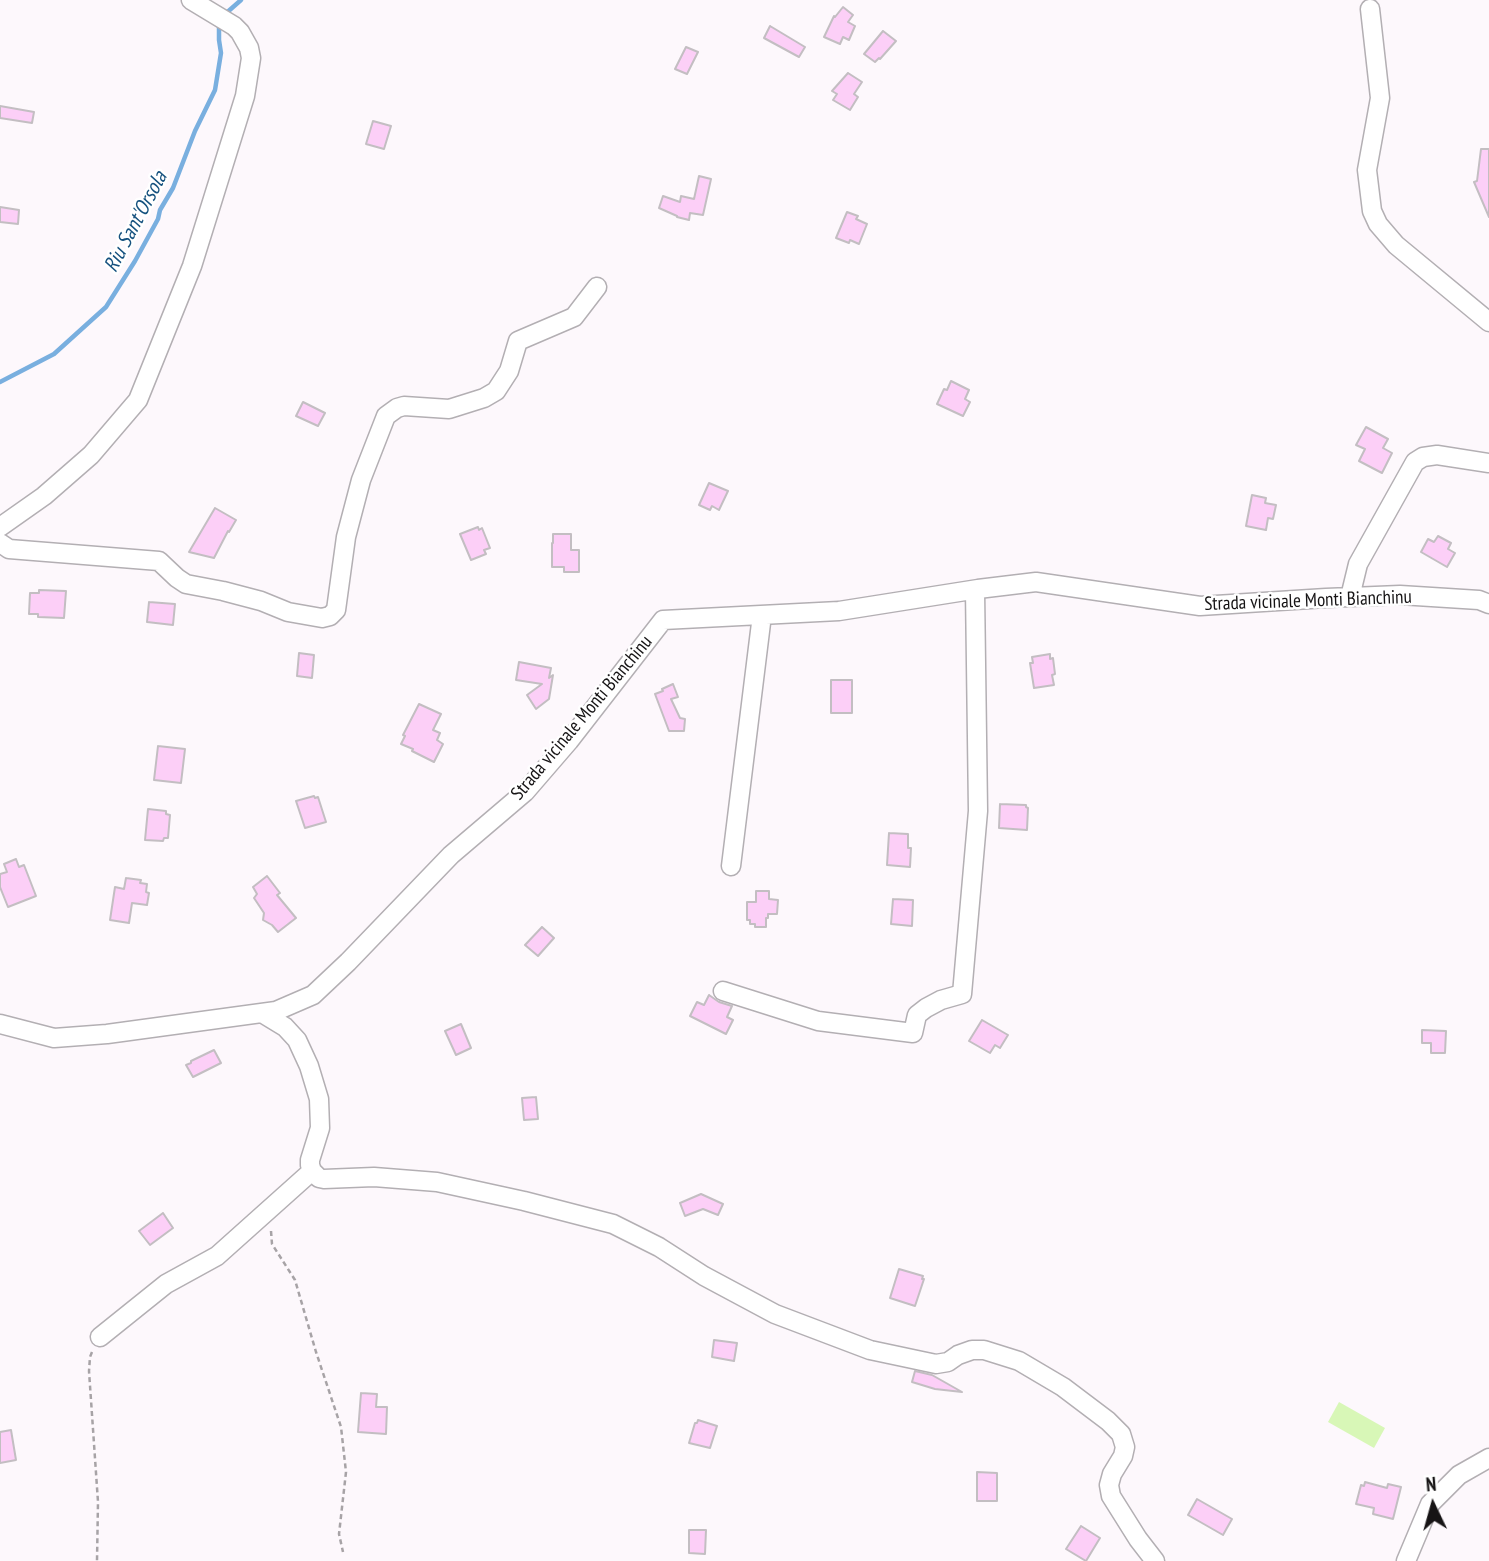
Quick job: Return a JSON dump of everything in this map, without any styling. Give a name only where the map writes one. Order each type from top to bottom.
[{"type":"street","points":[[0,527],[44,496],[91,456],[138,400],[192,266],[245,96],[251,58],[249,48],[234,26],[191,0]]},
{"type":"street","points":[[1370,9],[1380,98],[1367,170],[1372,211],[1378,224],[1396,245],[1489,322]]},
{"type":"street","points":[[0,543],[9,549],[159,561],[186,584],[261,601],[288,612],[322,618],[330,616],[335,610],[345,537],[361,480],[386,416],[404,406],[449,409],[490,395],[496,391],[509,371],[517,341],[574,317],[597,287]]},
{"type":"street","points":[[1350,597],[1358,564],[1415,461],[1423,457],[1437,456],[1489,463]]},
{"type":"street","name":"Strada vicinale Monti Bianchinu","points":[[0,1024],[54,1038],[114,1034],[276,1011],[313,995],[451,855],[525,792],[569,741],[663,620],[839,611],[1036,582],[1200,606],[1400,595],[1479,600],[1489,604]]},
{"type":"street","points":[[723,991],[818,1021],[913,1033],[917,1015],[942,1000],[962,994],[978,811],[975,590]]},
{"type":"street","points":[[731,866],[762,615]]},
{"type":"street","points":[[262,1013],[285,1027],[297,1040],[309,1066],[319,1099],[320,1128],[310,1160],[312,1171],[319,1178],[374,1177],[437,1182],[613,1224],[659,1247],[704,1276],[775,1314],[870,1350],[936,1364],[948,1362],[972,1350],[984,1350],[1019,1362],[1063,1387],[1121,1434],[1125,1447],[1123,1456],[1112,1474],[1109,1485],[1111,1496],[1155,1561]]},
{"type":"street","points":[[100,1337],[166,1284],[217,1256],[312,1171]]},
{"type":"street","points":[[1406,1561],[1430,1504],[1459,1475],[1489,1458]]},
{"type":"path","points":[[268,1210],[272,1244],[295,1280],[341,1427],[346,1472],[339,1534],[342,1552]]},
{"type":"path","points":[[97,1561],[98,1502],[89,1371],[90,1357],[100,1337]]},
{"type":"green space","points":[[1339,1402],[1385,1428],[1374,1448],[1328,1422]]},
{"type":"building","points":[[843,7],[853,15],[848,22],[855,26],[849,40],[843,37],[840,44],[824,37],[834,16]]},
{"type":"building","points":[[770,26],[805,47],[799,57],[764,38]]},
{"type":"building","points":[[883,31],[896,41],[875,62],[864,54]]},
{"type":"building","points":[[686,47],[698,52],[687,74],[675,69]]},
{"type":"building","points":[[848,73],[862,82],[854,94],[858,97],[850,110],[833,100],[837,94],[832,91]]},
{"type":"building","points":[[0,106],[34,112],[32,123],[0,118]]},
{"type":"building","points":[[373,121],[391,126],[384,149],[366,144]]},
{"type":"building","points":[[1481,149],[1489,149],[1489,217],[1474,182],[1477,181]]},
{"type":"building","points":[[699,176],[711,179],[703,215],[690,213],[689,220],[659,208],[663,196],[680,202],[681,196],[694,199]]},
{"type":"building","points":[[0,207],[19,210],[18,224],[0,222]]},
{"type":"building","points":[[847,212],[858,216],[856,219],[867,224],[859,244],[836,238]]},
{"type":"building","points":[[951,381],[969,390],[965,399],[970,402],[963,416],[937,404]]},
{"type":"building","points":[[303,402],[325,413],[318,426],[296,416]]},
{"type":"building","points":[[1366,427],[1388,439],[1383,448],[1392,453],[1382,473],[1359,461],[1365,449],[1356,445]]},
{"type":"building","points":[[709,483],[728,491],[719,510],[712,506],[710,510],[699,505]]},
{"type":"building","points":[[1252,495],[1266,498],[1265,503],[1276,505],[1273,519],[1268,518],[1266,530],[1246,526]]},
{"type":"building","points":[[215,508],[236,520],[214,558],[189,552]]},
{"type":"building","points":[[478,527],[479,530],[482,528],[490,548],[484,550],[486,554],[471,560],[460,534]]},
{"type":"building","points":[[553,534],[571,534],[571,550],[579,550],[579,572],[564,572],[564,567],[552,567]]},
{"type":"building","points":[[1438,536],[1451,543],[1448,549],[1455,553],[1447,567],[1421,552],[1428,539],[1434,542]]},
{"type":"building","points":[[39,590],[66,591],[64,618],[29,614],[30,593],[39,593]]},
{"type":"building","points":[[149,602],[175,604],[173,625],[147,622]]},
{"type":"building","points":[[299,653],[314,655],[312,678],[297,676]]},
{"type":"building","points":[[1050,654],[1050,659],[1053,658],[1054,685],[1034,688],[1030,663],[1033,663],[1032,657]]},
{"type":"building","points":[[519,662],[551,668],[549,678],[553,675],[549,699],[536,709],[527,695],[542,684],[516,680]]},
{"type":"building","points":[[831,680],[852,680],[852,713],[831,713]]},
{"type":"building","points":[[673,684],[678,697],[671,699],[680,718],[685,719],[684,731],[669,731],[655,694]]},
{"type":"building","points":[[419,704],[441,714],[433,730],[440,733],[437,740],[443,744],[434,762],[401,744]]},
{"type":"building","points":[[158,746],[185,749],[181,783],[154,780]]},
{"type":"building","points":[[318,797],[326,822],[305,828],[296,801]]},
{"type":"building","points":[[1000,804],[1026,805],[1027,830],[999,828]]},
{"type":"building","points":[[148,809],[166,811],[166,814],[170,815],[168,838],[163,841],[145,840]]},
{"type":"building","points":[[889,833],[908,834],[908,848],[911,848],[910,867],[887,865]]},
{"type":"building","points":[[16,859],[19,867],[24,865],[36,896],[8,907],[0,887],[0,874],[7,872],[4,864]]},
{"type":"building","points":[[267,876],[280,893],[277,895],[296,918],[278,932],[263,920],[264,913],[254,898],[257,894],[253,887]]},
{"type":"building","points":[[126,878],[141,880],[140,883],[147,884],[146,892],[149,893],[147,905],[132,903],[129,923],[110,920],[115,887],[124,889]]},
{"type":"building","points":[[756,891],[769,891],[769,899],[778,900],[777,914],[768,914],[766,927],[755,927],[755,924],[750,924],[750,920],[747,920],[747,902],[756,902]]},
{"type":"building","points":[[893,899],[913,900],[912,926],[891,924]]},
{"type":"building","points":[[542,927],[554,938],[538,956],[525,945]]},
{"type":"building","points":[[709,995],[732,1006],[727,1017],[733,1020],[726,1034],[690,1016],[697,1002],[704,1005]]},
{"type":"building","points":[[982,1020],[1008,1035],[1000,1048],[995,1045],[990,1053],[969,1041]]},
{"type":"building","points":[[461,1024],[471,1048],[456,1055],[445,1031]]},
{"type":"building","points":[[1422,1030],[1446,1031],[1445,1053],[1431,1053],[1431,1043],[1422,1043]]},
{"type":"building","points":[[214,1050],[221,1063],[193,1077],[186,1065]]},
{"type":"building","points":[[536,1097],[538,1119],[524,1120],[522,1098]]},
{"type":"building","points":[[701,1194],[723,1204],[718,1215],[703,1209],[685,1216],[680,1203]]},
{"type":"building","points":[[163,1213],[173,1228],[150,1245],[139,1231]]},
{"type":"building","points":[[899,1269],[923,1276],[915,1306],[890,1298]]},
{"type":"building","points":[[714,1340],[737,1343],[734,1361],[712,1357]]},
{"type":"building","points":[[915,1371],[932,1375],[962,1392],[935,1389],[912,1382]]},
{"type":"building","points":[[361,1393],[377,1394],[376,1407],[387,1407],[386,1434],[358,1432]]},
{"type":"building","points":[[698,1420],[717,1426],[710,1448],[689,1443]]},
{"type":"building","points":[[11,1430],[16,1460],[0,1463],[0,1432]]},
{"type":"building","points":[[977,1472],[997,1473],[997,1501],[977,1501]]},
{"type":"building","points":[[1365,1482],[1387,1488],[1388,1484],[1401,1487],[1393,1519],[1373,1514],[1374,1508],[1356,1504],[1361,1485],[1364,1486]]},
{"type":"building","points":[[1197,1499],[1232,1519],[1223,1535],[1188,1515]]},
{"type":"building","points":[[1081,1526],[1100,1538],[1086,1561],[1066,1549]]},
{"type":"building","points":[[689,1530],[706,1530],[705,1554],[689,1553]]},
{"type":"waterway","name":"Riu Sant'Orsola","points":[[224,15],[241,0]]},
{"type":"waterway","name":"Riu Sant'Orsola","points":[[0,382],[54,354],[106,307],[135,261],[173,188],[195,131],[215,90],[221,53],[219,24]]}]
